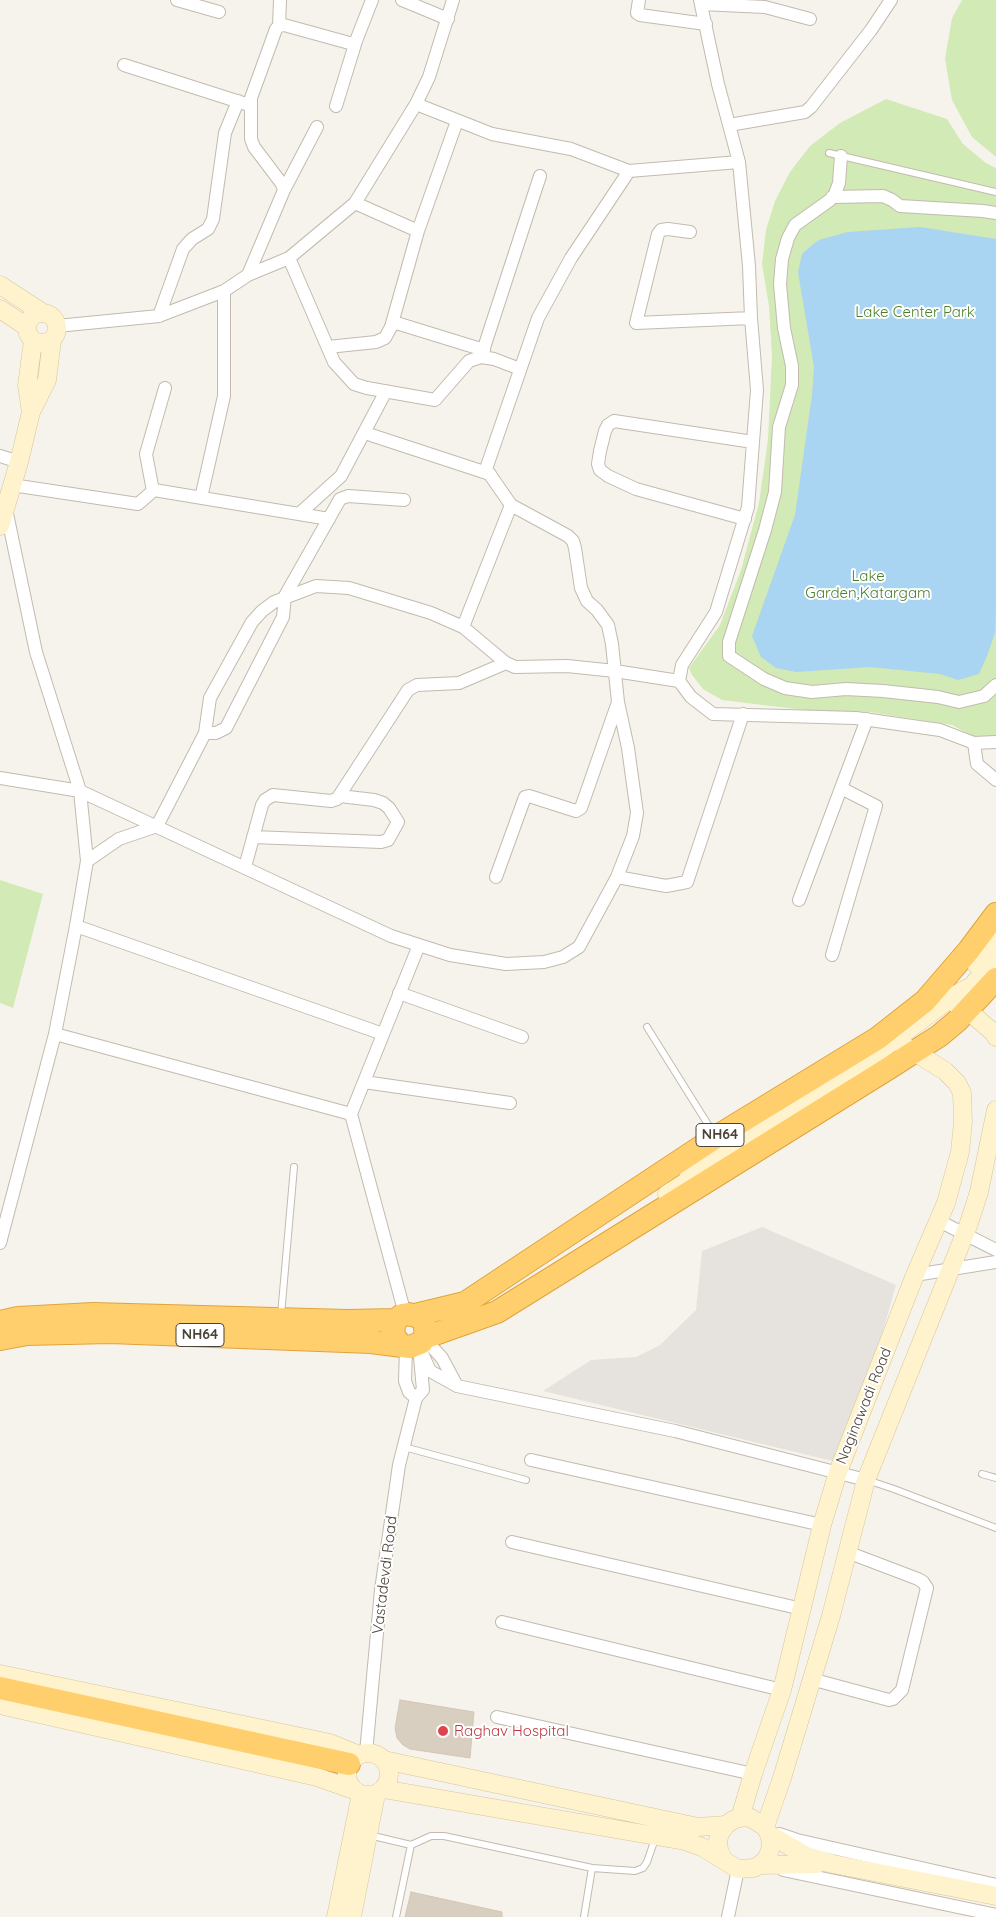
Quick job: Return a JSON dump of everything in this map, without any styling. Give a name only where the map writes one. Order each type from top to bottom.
[{"type":"highway","name":"NH64","points":[[0,1339],[27,1334],[110,1332],[412,1343],[466,1313],[716,1137],[897,1042],[939,1036],[969,950],[996,914]]},
{"type":"highway","name":"NH64","points":[[0,1322],[18,1318],[93,1314],[347,1322],[405,1316],[497,1312],[897,1042],[925,1000],[951,998],[996,979]]},
{"type":"highway","points":[[405,1316],[424,1322],[426,1333],[412,1343],[396,1341],[393,1330],[405,1316]]},
{"type":"highway","points":[[0,1688],[322,1758],[358,1758]]},
{"type":"main road","points":[[0,284],[52,317],[55,333],[47,380],[31,412],[19,462],[0,526]]},
{"type":"main road","points":[[0,309],[43,344],[55,333]]},
{"type":"main road","points":[[31,412],[27,386],[30,318],[38,313],[44,313]]},
{"type":"main road","points":[[951,998],[996,938]]},
{"type":"main road","points":[[951,998],[972,986],[996,956]]},
{"type":"main road","points":[[951,998],[994,1034],[996,1038]]},
{"type":"main road","points":[[466,1313],[491,1305],[686,1182],[692,1171],[897,1042]]},
{"type":"main road","name":"Naginawadi Road","points":[[733,1821],[753,1774],[782,1690],[822,1525],[838,1472],[915,1275],[946,1203],[960,1152],[963,1122],[962,1093],[957,1083],[945,1071],[897,1042]]},
{"type":"main road","name":"Naginawadi Road","points":[[767,1830],[831,1616],[866,1480],[965,1233],[979,1192],[996,1110]]},
{"type":"main road","points":[[0,1674],[330,1743],[358,1758],[372,1754],[384,1760],[698,1827],[751,1818],[806,1856],[832,1864],[996,1896]]},
{"type":"main road","points":[[0,1705],[317,1777],[368,1792],[685,1841],[702,1847],[730,1865],[751,1867],[779,1863],[832,1864]]},
{"type":"main road","points":[[358,1758],[347,1778],[368,1792]]},
{"type":"main road","points":[[336,1917],[368,1792],[389,1778],[388,1765],[384,1760]]},
{"type":"main road","points":[[352,1917],[368,1835],[368,1792]]},
{"type":"main road","points":[[723,1859],[718,1842],[720,1833],[733,1821]]},
{"type":"main road","points":[[751,1867],[767,1858],[770,1850],[767,1830]]},
{"type":"street","points":[[177,0],[192,2],[220,12]]},
{"type":"street","points":[[159,316],[183,249],[192,239],[208,229],[213,219],[225,133],[244,103],[279,26],[280,0]]},
{"type":"street","points":[[336,106],[356,41],[372,0]]},
{"type":"street","points":[[402,0],[448,19]]},
{"type":"street","points":[[55,333],[159,316],[224,291],[248,275],[288,258],[355,203],[416,104],[429,77],[453,0]]},
{"type":"street","points":[[639,0],[637,13],[640,15],[706,24]]},
{"type":"street","points":[[729,125],[797,115],[805,112],[811,107],[871,30],[891,0]]},
{"type":"street","points":[[810,19],[765,7],[701,2],[739,162],[749,266],[756,390],[748,508],[716,612],[682,665],[679,681],[690,697],[713,714],[866,720],[940,730],[974,744],[996,742]]},
{"type":"street","points":[[279,26],[284,25],[351,44],[356,41]]},
{"type":"street","points":[[124,65],[244,103]]},
{"type":"street","points":[[244,103],[252,144],[282,184],[284,190]]},
{"type":"street","points":[[416,104],[492,134],[571,149],[629,171],[739,162]]},
{"type":"street","points":[[328,347],[376,342],[385,338],[393,322],[418,231],[457,121]]},
{"type":"street","points":[[248,275],[284,190],[316,127]]},
{"type":"street","points":[[835,154],[839,183],[832,197],[795,225],[788,238],[782,259],[780,284],[784,328],[792,366],[792,384],[779,427],[775,492],[765,530],[729,642],[729,656],[764,679],[785,688],[812,692],[846,689],[883,691],[938,697],[959,702],[984,696],[996,685]]},
{"type":"street","points":[[0,778],[80,791],[391,936],[450,955],[506,964],[544,962],[563,957],[579,947],[617,877],[633,836],[637,813],[628,748],[618,702],[608,625],[597,610],[587,601],[581,588],[576,548],[573,541],[568,536],[511,505],[486,469],[538,318],[571,258],[629,171]]},
{"type":"street","points":[[288,258],[334,362],[354,384],[435,400],[469,361],[482,353],[540,176]]},
{"type":"street","points":[[832,197],[883,196],[900,206],[996,213]]},
{"type":"street","points":[[355,203],[418,231]]},
{"type":"street","points":[[690,232],[668,229],[661,230],[658,234],[636,323],[751,318]]},
{"type":"street","points":[[202,498],[224,396],[224,291]]},
{"type":"street","points":[[393,322],[482,353],[520,369]]},
{"type":"street","points":[[153,491],[146,454],[165,388]]},
{"type":"street","points":[[300,514],[341,476],[386,391]]},
{"type":"street","points":[[744,520],[636,489],[608,476],[600,470],[598,464],[605,431],[608,425],[614,421],[753,442]]},
{"type":"street","points":[[371,435],[490,474]]},
{"type":"street","points":[[0,456],[19,462]]},
{"type":"street","points":[[12,486],[138,504],[153,491],[329,518]]},
{"type":"street","points":[[205,733],[216,733],[226,728],[283,617],[285,596],[340,499],[344,496],[404,500]]},
{"type":"street","points":[[463,627],[511,505]]},
{"type":"street","points":[[0,1244],[55,1034],[87,862],[80,791],[36,652],[6,507]]},
{"type":"street","points":[[87,862],[118,838],[157,826],[205,733],[210,698],[252,622],[262,611],[285,596],[316,586],[349,588],[431,612],[463,627],[506,663],[515,666],[567,666],[679,681]]},
{"type":"street","points":[[245,867],[262,805],[269,797],[274,795],[337,799],[408,690],[417,685],[459,683],[506,663]]},
{"type":"street","points":[[496,877],[525,797],[529,796],[576,811],[581,808],[618,702]]},
{"type":"street","points":[[617,877],[666,886],[687,882],[742,714]]},
{"type":"street","points":[[799,900],[866,720]]},
{"type":"street","points":[[974,744],[977,764],[996,780]]},
{"type":"street","points":[[832,955],[876,806],[841,788]]},
{"type":"street","points":[[253,837],[381,842],[388,840],[398,822],[389,808],[383,803],[374,800],[340,796]]},
{"type":"street","points":[[76,926],[383,1034]]},
{"type":"street","points":[[405,1316],[351,1114],[419,945]]},
{"type":"street","points":[[400,993],[522,1037]]},
{"type":"street","points":[[55,1034],[351,1114]]},
{"type":"street","points":[[364,1082],[510,1103]]},
{"type":"street","points":[[939,1221],[996,1250]]},
{"type":"street","points":[[915,1275],[996,1262]]},
{"type":"street","points":[[416,1398],[409,1392],[405,1381],[412,1343],[442,1358],[457,1386],[675,1431],[866,1480]]},
{"type":"street","name":"Vastadevdi Road","points":[[358,1758],[399,1465],[416,1398],[422,1390],[412,1343]]},
{"type":"street","points":[[531,1460],[822,1525]]},
{"type":"street","points":[[512,1542],[802,1609]]},
{"type":"street","points":[[811,1679],[889,1700],[893,1699],[902,1690],[927,1588],[918,1579],[847,1552]]},
{"type":"street","points":[[502,1622],[782,1690]]},
{"type":"street","points":[[497,1717],[753,1774]]},
{"type":"street","points":[[767,1830],[797,1840],[996,1884]]},
{"type":"street","points":[[728,1917],[751,1867],[787,1871],[996,1915]]},
{"type":"lane","points":[[835,154],[996,192]]},
{"type":"lane","points":[[647,1027],[716,1137]]},
{"type":"lane","points":[[281,1320],[294,1167]]},
{"type":"lane","points":[[404,1447],[526,1480]]},
{"type":"lane","points":[[982,1474],[996,1478]]},
{"type":"lane","points":[[866,1480],[996,1528]]},
{"type":"lane","points":[[368,1835],[412,1845],[431,1836],[444,1836],[592,1868],[635,1871],[643,1868],[647,1862],[656,1836]]},
{"type":"lane","points":[[396,1917],[412,1845]]},
{"type":"lane","points":[[584,1917],[592,1868]]},
{"type":"shaded area","points":[[762,1227],[896,1285],[845,1464],[543,1391],[591,1360],[636,1357],[660,1345],[696,1310],[702,1251]]},
{"type":"green space","points":[[962,0],[996,0],[996,157],[972,137],[952,100],[945,59],[952,18]]},
{"type":"green space","name":"Lake Garden,Katargam","points":[[886,99],[947,119],[963,144],[986,163],[996,168],[996,749],[952,725],[869,712],[812,711],[722,700],[703,689],[689,668],[720,625],[741,570],[759,503],[768,439],[772,356],[769,306],[762,264],[766,230],[775,201],[790,172],[810,146],[840,123]]},
{"type":"green space","points":[[0,880],[43,894],[13,1008],[0,1003]]},
{"type":"water","name":"Lake Garden,Katargam","points":[[920,227],[996,239],[995,633],[979,674],[958,680],[940,674],[870,667],[796,672],[776,668],[761,657],[752,636],[795,515],[812,395],[814,367],[798,272],[802,254],[819,240],[848,232]]},
{"type":"building","points":[[400,1700],[474,1712],[470,1758],[410,1749],[403,1745],[397,1738],[395,1728]]},
{"type":"building","points":[[411,1892],[502,1912],[502,1917],[405,1917]]},
{"type":"place","name":"Raghav Hospital","points":[[443,1731]]},
{"type":"park label","name":"Lake Center Park","points":[[915,312]]}]
